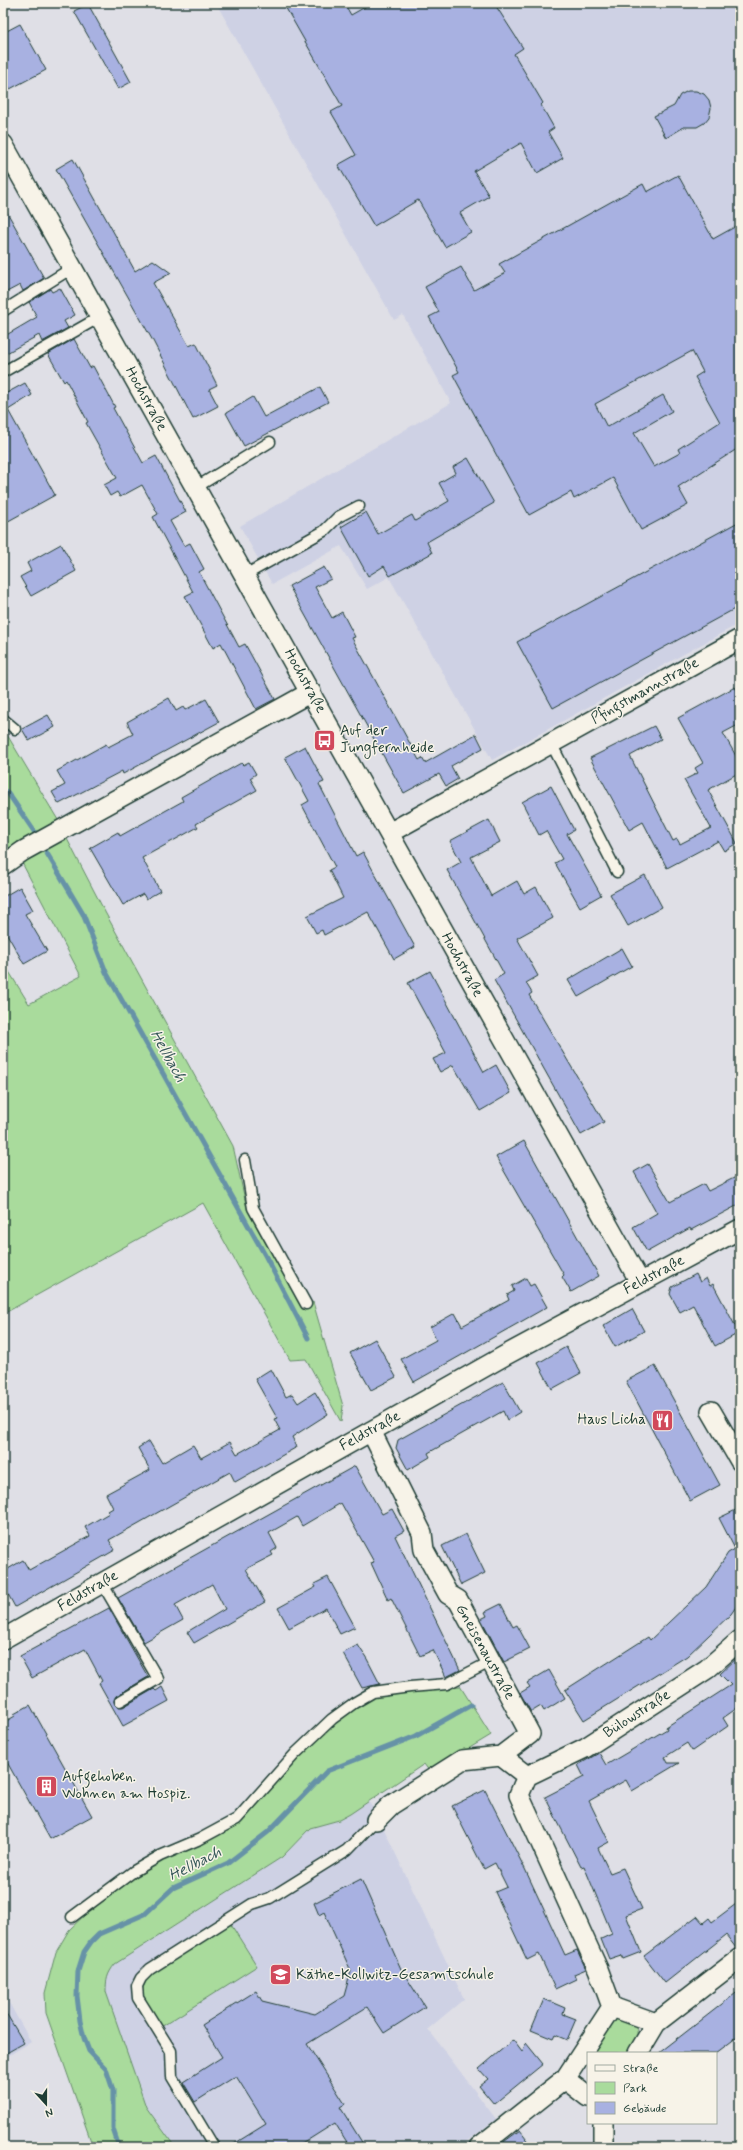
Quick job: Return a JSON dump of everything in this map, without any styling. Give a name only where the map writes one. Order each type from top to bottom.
[{"type":"street","name":"Hochstraße","points":[[3,144],[640,1282]]},
{"type":"street","name":"Pfingstmannstraße","points":[[389,833],[740,638]]},
{"type":"street","points":[[3,865],[23,851],[311,692]]},
{"type":"street","name":"Feldstraße","points":[[3,1638],[371,1431],[640,1282],[740,1229]]},
{"type":"street","points":[[711,1410],[740,1461]]},
{"type":"street","name":"Gneisenaustraße","points":[[371,1431],[422,1533],[424,1550],[448,1594],[458,1600],[530,1734],[501,1756]]},
{"type":"street","name":"Bülowstraße","points":[[526,1776],[585,1748],[707,1669],[740,1640]]},
{"type":"street","points":[[376,1820],[391,1805],[462,1760],[501,1756],[526,1776],[519,1795],[598,1969],[612,2007],[656,2023]]},
{"type":"street","points":[[639,2052],[656,2023],[740,1958]]},
{"type":"street","points":[[480,2147],[565,2079],[612,2007]]},
{"type":"street","points":[[565,2079],[587,2096]]},
{"type":"street","points":[[602,2147],[603,2124]]},
{"type":"lane","points":[[3,310],[72,268]]},
{"type":"lane","points":[[3,372],[100,317]]},
{"type":"lane","points":[[196,488],[270,442]]},
{"type":"lane","points":[[245,575],[324,531],[338,518],[359,506]]},
{"type":"lane","points":[[3,719],[14,729]]},
{"type":"lane","points":[[551,743],[617,872]]},
{"type":"lane","points":[[245,1160],[253,1208],[306,1304]]},
{"type":"lane","points":[[102,1583],[158,1679],[120,1701]]},
{"type":"lane","points":[[72,1917],[134,1871],[160,1856],[200,1839],[237,1818],[295,1754],[332,1719],[354,1703],[373,1692],[447,1684],[490,1662]]},
{"type":"lane","points":[[211,2146],[172,2077],[171,2051],[153,2026],[138,1998],[137,1986],[141,1978],[150,1969],[182,1945],[252,1904],[270,1898],[347,1850],[376,1820]]},
{"type":"shaded area","points":[[216,3],[740,3],[740,623],[492,760],[389,577],[367,589],[341,546],[272,584],[240,526],[451,403],[403,315],[394,320]]},
{"type":"shaded area","name":"Käthe-Kollwitz-Gesamtschule","points":[[368,1801],[375,1811],[371,1815],[383,1827],[464,1999],[428,2029],[496,2119],[459,2147],[175,2147],[146,2107],[139,2090],[106,1992],[106,1979],[109,1971],[115,1964],[282,1857],[310,1828],[339,1820]]},
{"type":"shaded area","points":[[3,1992],[31,2042],[3,2059]]},
{"type":"green space","points":[[3,728],[61,825],[3,854]]},
{"type":"green space","points":[[65,835],[106,914],[233,1146],[247,1209],[302,1309],[313,1302],[343,1406],[341,1422],[306,1359],[290,1360],[203,1203],[3,1314],[3,962],[29,1004],[81,976],[20,859]]},
{"type":"green space","points":[[460,1686],[491,1735],[430,1772],[424,1764],[339,1820],[310,1828],[282,1857],[115,1964],[108,1977],[106,1992],[146,2107],[175,2147],[93,2147],[46,2013],[45,1993],[56,1952],[69,1930],[93,1907],[150,1864],[217,1834],[334,1721],[373,1695]]},
{"type":"green space","points":[[230,1923],[257,1966],[161,2027],[141,1995],[146,1978]]},
{"type":"green space","points":[[618,2018],[634,2023],[637,2035],[630,2052],[594,2052],[611,2022]]},
{"type":"building","points":[[283,3],[344,3],[351,15],[372,3],[494,3],[523,48],[514,54],[543,103],[541,105],[554,128],[548,132],[563,158],[537,173],[521,143],[474,171],[489,196],[460,213],[471,232],[445,247],[418,200],[374,226],[338,165],[356,155],[331,112],[342,106]]},
{"type":"building","points":[[88,4],[131,82],[118,89],[74,11]]},
{"type":"building","points":[[20,24],[46,70],[10,89],[3,76],[3,33]]},
{"type":"building","points":[[688,91],[696,91],[704,94],[709,100],[711,108],[709,117],[704,123],[697,127],[684,127],[666,138],[654,116],[674,106],[680,95]]},
{"type":"building","points":[[73,159],[135,271],[153,260],[171,273],[153,283],[189,346],[196,343],[217,385],[209,389],[218,406],[193,419],[153,341],[56,169]]},
{"type":"building","points":[[678,175],[713,239],[740,224],[740,447],[678,487],[688,505],[641,530],[613,478],[574,499],[571,492],[529,515],[453,375],[459,372],[429,317],[439,312],[425,287],[461,267],[474,290],[505,273],[499,264],[643,184],[647,192]],"holes":[[[692,351],[703,372],[695,377],[720,422],[678,449],[680,453],[654,467],[634,433],[672,411],[663,395],[607,427],[595,404]]]},
{"type":"building","points":[[3,205],[44,278],[23,291],[20,285],[3,294]]},
{"type":"building","points":[[60,288],[75,315],[64,321],[68,328],[42,342],[39,335],[3,355],[3,337],[37,317],[29,302],[50,289],[52,292]]},
{"type":"building","points":[[74,339],[90,368],[93,366],[115,407],[113,408],[143,463],[156,456],[186,512],[170,521],[184,546],[190,543],[204,569],[199,572],[239,647],[245,644],[275,699],[256,709],[221,643],[213,648],[185,596],[193,592],[153,517],[158,514],[142,485],[120,497],[117,492],[110,496],[104,485],[117,478],[86,423],[88,422],[66,380],[64,382],[48,354]]},
{"type":"building","points":[[25,383],[32,395],[8,410],[55,495],[3,524],[3,395]]},
{"type":"building","points":[[320,387],[328,402],[244,446],[226,413],[253,397],[264,417]]},
{"type":"building","points":[[468,458],[494,503],[427,542],[432,553],[390,576],[384,566],[368,576],[341,527],[366,512],[378,534],[412,515],[415,521],[449,501],[439,483],[456,473],[453,467]]},
{"type":"building","points":[[740,521],[740,606],[553,708],[517,642]]},
{"type":"building","points":[[61,544],[76,571],[31,596],[20,577],[31,571],[27,563]]},
{"type":"building","points":[[324,567],[331,579],[315,587],[332,618],[342,612],[355,637],[352,638],[419,760],[422,758],[425,763],[476,734],[483,748],[451,766],[458,779],[446,786],[439,774],[404,793],[289,586]]},
{"type":"building","points":[[735,687],[740,695],[740,724],[723,733],[740,763],[740,772],[708,790],[737,843],[724,851],[718,841],[667,868],[643,822],[629,830],[590,758],[654,726],[661,739],[630,756],[673,841],[677,839],[680,844],[711,828],[684,780],[698,773],[695,768],[703,763],[678,718]]},
{"type":"building","points":[[169,698],[176,711],[183,707],[185,710],[206,699],[219,722],[123,774],[122,771],[59,804],[52,792],[65,785],[57,771],[106,744],[108,747],[133,734],[127,722]]},
{"type":"building","points":[[48,715],[55,727],[29,741],[22,729]]},
{"type":"building","points":[[305,746],[324,782],[319,784],[356,856],[363,852],[415,947],[394,959],[368,912],[324,935],[322,930],[316,933],[307,916],[343,898],[329,870],[335,867],[302,805],[309,801],[285,757]]},
{"type":"building","points":[[249,762],[256,774],[250,778],[257,790],[196,824],[198,827],[142,858],[160,891],[146,899],[143,894],[123,905],[90,848],[118,832],[120,836],[183,801],[181,797],[241,763],[243,765]]},
{"type":"building","points":[[551,786],[574,830],[567,834],[601,895],[580,907],[555,863],[562,859],[546,831],[539,835],[522,802]]},
{"type":"building","points":[[489,820],[500,842],[471,857],[491,896],[517,881],[524,894],[536,887],[553,918],[517,938],[538,976],[526,983],[532,993],[529,995],[604,1122],[581,1135],[494,980],[504,974],[447,870],[461,862],[450,841]]},
{"type":"building","points":[[645,875],[662,907],[628,926],[610,894]]},
{"type":"building","points":[[20,887],[33,910],[25,914],[47,951],[24,964],[3,927],[3,897]]},
{"type":"building","points":[[622,948],[632,966],[578,997],[568,980]]},
{"type":"building","points":[[430,971],[484,1072],[496,1065],[511,1093],[480,1111],[453,1065],[440,1072],[433,1059],[446,1053],[408,983]]},
{"type":"building","points":[[524,1141],[599,1276],[571,1292],[562,1277],[564,1275],[496,1157]]},
{"type":"building","points":[[648,1164],[670,1202],[704,1184],[708,1191],[740,1175],[740,1204],[691,1230],[690,1228],[647,1252],[633,1227],[657,1213],[634,1172]]},
{"type":"building","points":[[696,1274],[700,1282],[706,1278],[710,1286],[713,1284],[739,1333],[715,1346],[693,1305],[680,1312],[670,1294],[672,1287]]},
{"type":"building","points":[[526,1278],[530,1286],[534,1284],[547,1307],[414,1382],[401,1359],[436,1340],[430,1327],[455,1313],[462,1326],[509,1300],[507,1295],[514,1291],[512,1286]]},
{"type":"building","points":[[632,1309],[644,1331],[615,1347],[603,1326]]},
{"type":"building","points":[[375,1339],[396,1377],[371,1390],[350,1353]]},
{"type":"building","points":[[566,1347],[581,1373],[552,1389],[538,1363]]},
{"type":"building","points":[[655,1366],[720,1485],[690,1501],[626,1381]]},
{"type":"building","points":[[271,1369],[286,1397],[292,1394],[298,1403],[315,1392],[328,1414],[292,1437],[297,1447],[235,1482],[230,1472],[109,1540],[115,1550],[15,1607],[3,1585],[3,1572],[23,1560],[29,1570],[90,1536],[85,1527],[109,1513],[108,1511],[113,1508],[106,1494],[150,1470],[138,1448],[149,1441],[162,1463],[193,1445],[201,1458],[230,1442],[237,1454],[280,1430],[274,1419],[277,1418],[255,1379]]},
{"type":"building","points":[[503,1382],[520,1412],[507,1420],[503,1411],[428,1453],[430,1457],[408,1470],[396,1448],[398,1440]]},
{"type":"building","points":[[355,1466],[382,1514],[392,1509],[404,1531],[395,1536],[460,1670],[446,1677],[433,1650],[420,1656],[391,1598],[388,1600],[371,1563],[374,1562],[341,1503],[302,1526],[297,1517],[269,1533],[277,1548],[271,1552],[273,1555],[246,1569],[265,1602],[194,1643],[187,1632],[225,1609],[212,1584],[175,1605],[183,1620],[144,1642],[118,1598]]},
{"type":"building","points":[[740,1508],[740,1601],[731,1614],[687,1656],[584,1720],[565,1690],[648,1637],[650,1640],[706,1587],[728,1553],[735,1549],[719,1518]]},
{"type":"building","points":[[466,1534],[485,1573],[461,1585],[442,1546]]},
{"type":"building","points":[[328,1577],[355,1627],[340,1634],[326,1608],[289,1628],[278,1608],[316,1587],[314,1584]]},
{"type":"building","points":[[501,1604],[513,1627],[517,1625],[530,1649],[504,1662],[481,1619],[487,1616],[485,1612]]},
{"type":"building","points":[[109,1608],[148,1677],[116,1696],[114,1701],[115,1705],[123,1707],[154,1689],[156,1691],[162,1687],[169,1701],[123,1726],[99,1683],[102,1681],[85,1649],[32,1678],[20,1656]]},
{"type":"building","points":[[358,1645],[380,1684],[362,1688],[343,1653]]},
{"type":"building","points":[[740,1655],[740,1706],[723,1718],[728,1726],[692,1751],[687,1743],[665,1757],[668,1763],[679,1763],[632,1791],[626,1780],[589,1801],[609,1842],[598,1848],[610,1873],[623,1868],[642,1909],[626,1915],[641,1952],[623,1959],[621,1955],[609,1959],[601,1939],[612,1934],[584,1866],[581,1867],[545,1797],[584,1777],[578,1765],[599,1753],[606,1765],[667,1729],[666,1727],[731,1685],[720,1674]]},
{"type":"building","points":[[549,1670],[565,1698],[544,1711],[541,1706],[531,1712],[520,1693],[530,1687],[527,1683]]},
{"type":"building","name":"Aufgehoben. Wohnen am Hospiz.","points":[[30,1705],[92,1816],[50,1839],[3,1755],[3,1723],[15,1716],[14,1714]]},
{"type":"building","points":[[485,1790],[525,1869],[565,1955],[577,1950],[586,1969],[574,1974],[576,1979],[555,1989],[539,1954],[527,1960],[495,1892],[507,1887],[495,1863],[484,1869],[452,1806]]},
{"type":"building","points":[[361,1879],[401,1969],[425,2007],[384,2033],[367,2007],[307,2044],[345,2104],[340,2107],[365,2147],[350,2147],[335,2123],[297,2147],[229,2147],[266,2124],[236,2076],[195,2102],[183,2082],[222,2057],[202,2025],[256,1991],[262,2001],[315,2014],[344,1996],[351,1971],[324,1912],[319,1915],[314,1903]]},
{"type":"building","points":[[740,1901],[740,1947],[736,1948],[726,1935],[665,1983],[644,1956],[697,1916],[703,1923],[709,1918],[712,1922]]},
{"type":"building","points":[[740,1990],[740,2035],[717,2052],[660,2052]]},
{"type":"building","points":[[544,1999],[565,2008],[563,2014],[576,2019],[567,2040],[555,2035],[553,2039],[531,2030]]},
{"type":"building","points":[[3,2008],[24,2043],[3,2055]]},
{"type":"building","points":[[513,2040],[522,2052],[526,2043],[543,2064],[494,2104],[479,2086],[488,2079],[479,2069]]},
{"type":"building","points":[[520,2130],[533,2147],[497,2147]]},
{"type":"waterway","name":"Hellbach","points":[[3,790],[8,793],[38,837]]},
{"type":"waterway","name":"Hellbach","points":[[42,845],[83,914],[106,972],[266,1257],[308,1338]]},
{"type":"waterway","name":"Hellbach","points":[[119,2147],[113,2129],[113,2090],[106,2069],[89,2051],[80,2021],[77,1996],[78,1971],[84,1952],[91,1942],[99,1934],[145,1914],[173,1888],[228,1863],[268,1832],[327,1771],[416,1736],[471,1705]]},
{"type":"place","name":"Auf der Jungfernheide","points":[[325,740]]},
{"type":"place","name":"Haus Licha","points":[[662,1420]]},
{"type":"place","name":"Aufgehoben. Wohnen am Hospiz.","points":[[47,1786]]},
{"type":"place","name":"Käthe-Kollwitz-Gesamtschule","points":[[280,1975]]}]
